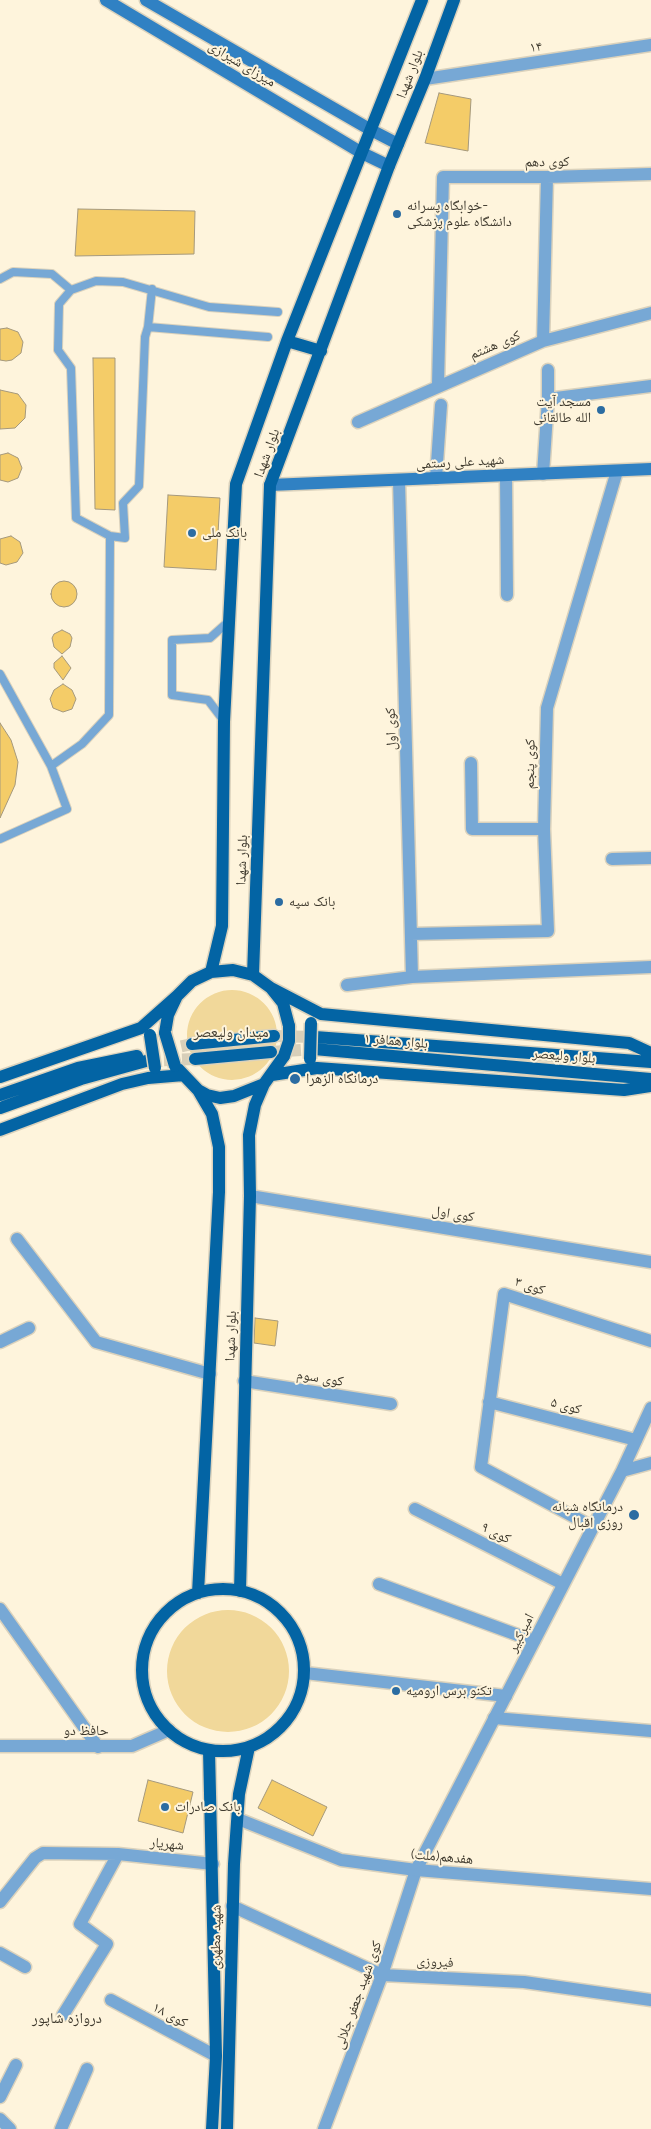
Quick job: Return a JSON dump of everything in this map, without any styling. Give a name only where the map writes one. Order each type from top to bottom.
[{"type":"main road","name":"میرزای شیرازی","points":[[106,0],[362,153],[389,166]]},
{"type":"main road","name":"میرزای شیرازی","points":[[146,0],[398,144]]},
{"type":"main road","name":"بلوار شهدا","points":[[211,972],[222,926],[224,722],[236,484],[287,342],[422,0]]},
{"type":"main road","name":"بلوار شهدا","points":[[253,975],[270,485],[389,166],[425,79],[454,0]]},
{"type":"main road","points":[[287,342],[321,351]]},
{"type":"main road","name":"شهید علی رستمی","points":[[270,485],[651,469]]},
{"type":"main road","points":[[0,1077],[145,1032],[192,981],[211,972],[233,970],[253,975],[316,1018],[629,1043],[651,1053]]},
{"type":"main road","points":[[268,1080],[284,1056],[289,1041],[289,1026],[282,1003],[271,988]]},
{"type":"main road","points":[[177,996],[168,1016],[165,1033],[179,1070],[198,1090],[220,1098],[234,1096],[268,1080],[314,1053],[624,1090],[651,1086]]},
{"type":"main road","points":[[314,1053],[316,1018]]},
{"type":"main road","points":[[145,1032],[149,1065]]},
{"type":"main road","points":[[192,1044],[274,1036]]},
{"type":"main road","name":"بلوار همافر ۱","points":[[314,1053],[475,1047]]},
{"type":"main road","name":"بلوار ولیعصر","points":[[475,1047],[651,1062]]},
{"type":"main road","points":[[195,1059],[271,1052]]},
{"type":"main road","name":"بلوار همافر ۱","points":[[314,1053],[474,1063]]},
{"type":"main road","name":"بلوار ولیعصر","points":[[474,1063],[651,1080]]},
{"type":"main road","points":[[0,1095],[78,1068],[149,1065],[179,1070]]},
{"type":"main road","points":[[0,1108],[81,1079],[149,1065]]},
{"type":"main road","points":[[0,1130],[122,1084],[149,1065]]},
{"type":"main road","name":"بلوار شهدا","points":[[240,1591],[250,1196],[249,1134],[255,1105],[268,1080]]},
{"type":"main road","name":"بلوار شهدا","points":[[198,1090],[212,1114],[219,1147],[210,1374],[198,1593]]},
{"type":"main road","points":[[219,1589],[240,1591],[260,1598],[277,1610],[291,1626],[300,1644],[305,1673],[303,1686],[296,1706],[284,1724],[268,1738],[249,1747],[223,1751],[209,1750],[188,1743],[169,1730],[156,1714],[146,1695],[142,1674],[144,1653],[151,1633],[163,1615],[179,1602],[198,1593],[219,1589]]},
{"type":"main road","name":"شهید مطهری","points":[[227,2129],[232,1906],[239,1794],[249,1747]]},
{"type":"main road","name":"شهید مطهری","points":[[209,1750],[216,2056],[212,2129]]},
{"type":"street","name":"۱۴","points":[[425,79],[651,45]]},
{"type":"street","name":"کوی دهم","points":[[438,385],[443,177],[651,174]]},
{"type":"street","points":[[543,341],[547,177]]},
{"type":"street","name":"کوی هشتم","points":[[358,422],[438,385],[543,341],[651,313]]},
{"type":"street","points":[[543,474],[548,370]]},
{"type":"street","points":[[548,399],[651,386]]},
{"type":"street","points":[[436,478],[441,405]]},
{"type":"street","name":"کوی پنجم","points":[[411,934],[548,930],[544,829],[546,708],[617,470]]},
{"type":"street","points":[[506,475],[507,595]]},
{"type":"street","name":"کوی اول","points":[[399,480],[412,978]]},
{"type":"street","points":[[471,763],[472,829],[544,829]]},
{"type":"street","points":[[612,859],[651,858]]},
{"type":"street","points":[[347,985],[412,978],[651,967]]},
{"type":"street","name":"کوی اول","points":[[250,1196],[651,1262]]},
{"type":"street","points":[[17,1239],[96,1342],[210,1374]]},
{"type":"street","name":"کوی ۳","points":[[489,1402],[504,1294],[651,1342]]},
{"type":"street","points":[[0,1342],[29,1328]]},
{"type":"street","name":"کوی سوم","points":[[244,1381],[391,1404]]},
{"type":"street","points":[[489,1402],[481,1467],[593,1528]]},
{"type":"street","name":"کوی ۵","points":[[489,1402],[636,1440]]},
{"type":"street","name":"امیرکبیر","points":[[416,1870],[622,1471],[651,1408]]},
{"type":"street","points":[[622,1471],[651,1463]]},
{"type":"street","name":"کوی ۹","points":[[414,1509],[563,1584]]},
{"type":"street","points":[[379,1584],[534,1641]]},
{"type":"street","points":[[0,1610],[98,1747]]},
{"type":"street","points":[[305,1673],[506,1696]]},
{"type":"street","points":[[494,1718],[651,1731]]},
{"type":"street","name":"حافظ دو","points":[[0,1746],[132,1746],[169,1730]]},
{"type":"street","name":"هفدهم(ملت)","points":[[238,1819],[341,1860],[416,1870],[651,1889]]},
{"type":"street","name":"شهریار","points":[[0,1902],[36,1858],[43,1853],[118,1854],[213,1864]]},
{"type":"street","points":[[63,2016],[107,1944],[80,1924],[118,1854]]},
{"type":"street","name":"کوی شهید جعفر جلالی","points":[[324,2129],[382,1975],[416,1870]]},
{"type":"street","name":"فیروزی","points":[[232,1906],[382,1975],[524,1982],[651,2000]]},
{"type":"street","points":[[0,1954],[25,1967]]},
{"type":"street","name":"کوی ۱۸","points":[[111,2000],[216,2056]]},
{"type":"street","points":[[0,2097],[16,2065]]},
{"type":"street","points":[[62,2129],[86,2069]]},
{"type":"street","points":[[0,2118],[10,2129]]},
{"type":"lane","points":[[0,278],[13,272],[52,274],[71,290]]},
{"type":"lane","points":[[152,289],[148,327],[145,337],[139,486],[122,503],[125,538],[110,536],[76,518],[71,368],[58,350],[59,304],[71,290],[96,281],[123,282],[152,289],[209,307],[278,312]]},
{"type":"lane","points":[[148,327],[268,337]]},
{"type":"lane","points":[[51,766],[82,744],[109,716],[110,536]]},
{"type":"lane","points":[[224,722],[208,700],[172,695],[172,640],[210,638],[228,622]]},
{"type":"lane","points":[[0,674],[51,766],[67,809],[0,839]]},
{"type":"shaded area","points":[[223,990],[241,990],[257,997],[270,1010],[277,1026],[277,1044],[270,1060],[257,1073],[241,1080],[223,1080],[207,1073],[194,1060],[187,1044],[187,1026],[194,1010],[207,997]]},
{"type":"shaded area","points":[[228,1610],[240,1611],[251,1615],[262,1620],[271,1628],[279,1637],[284,1648],[288,1659],[288,1683],[284,1694],[279,1705],[271,1714],[262,1722],[251,1727],[240,1731],[228,1732],[216,1731],[205,1727],[194,1722],[185,1714],[177,1705],[172,1694],[168,1683],[167,1671],[168,1659],[172,1648],[177,1637],[185,1628],[194,1620],[205,1615],[216,1611]]},
{"type":"building","points":[[439,93],[471,99],[468,151],[425,143]]},
{"type":"building","points":[[78,209],[195,211],[194,254],[75,256]]},
{"type":"building","points":[[7,328],[18,332],[23,342],[21,353],[12,360],[6,361],[0,360],[0,329]]},
{"type":"building","points":[[93,358],[115,358],[115,510],[95,509]]},
{"type":"building","points":[[0,390],[18,394],[26,405],[25,418],[15,428],[0,429]]},
{"type":"building","points":[[8,453],[18,458],[22,468],[18,478],[8,482],[0,480],[0,455]]},
{"type":"building","name":"بانک ملی","points":[[168,495],[220,498],[216,570],[164,567]]},
{"type":"building","points":[[11,536],[20,542],[23,553],[17,562],[6,565],[0,563],[0,539]]},
{"type":"building","points":[[64,581],[73,585],[77,594],[73,603],[64,607],[55,603],[51,594],[55,585]]},
{"type":"building","points":[[62,630],[70,634],[72,638],[70,647],[62,654],[54,647],[52,638],[54,634]]},
{"type":"building","points":[[62,656],[71,668],[63,680],[54,668],[54,663]]},
{"type":"building","points":[[63,684],[72,690],[76,699],[72,709],[63,712],[53,708],[50,699],[54,690]]},
{"type":"building","points":[[0,723],[11,740],[18,762],[15,785],[0,818]]},
{"type":"building","points":[[255,1318],[278,1321],[275,1346],[254,1343]]},
{"type":"building","name":"بانک صادرات","points":[[148,1780],[193,1792],[183,1833],[138,1821]]},
{"type":"building","points":[[272,1780],[327,1807],[313,1836],[258,1808]]},
{"type":"tunnel","points":[[274,1036],[315,1037]]},
{"type":"tunnel","points":[[146,1054],[192,1044]]},
{"type":"tunnel","points":[[271,1052],[314,1049]]},
{"type":"tunnel","points":[[146,1061],[195,1059]]},
{"type":"place","name":"خوابگاە پسرانە- دانشگاە علوم پزشکی","points":[[397,214]]},
{"type":"place","name":"مسجد آیت الله طالقانی","points":[[601,410]]},
{"type":"place","name":"بانک ملی","points":[[192,533]]},
{"type":"place","name":"بانک سپه","points":[[279,902]]},
{"type":"place","name":"درمانگاه الزهرا","points":[[295,1079]]},
{"type":"place","name":"درمانگاه شبانه روزی اقبال","points":[[634,1515]]},
{"type":"place","name":"تکنو برس ارومیه","points":[[396,1691]]},
{"type":"place","name":"بانک صادرات","points":[[165,1807]]},
{"type":"district","name":"میدان ولیعصر","points":[[231,1032]]},
{"type":"district","name":"دروازه شاپور","points":[[67,2018]]}]
